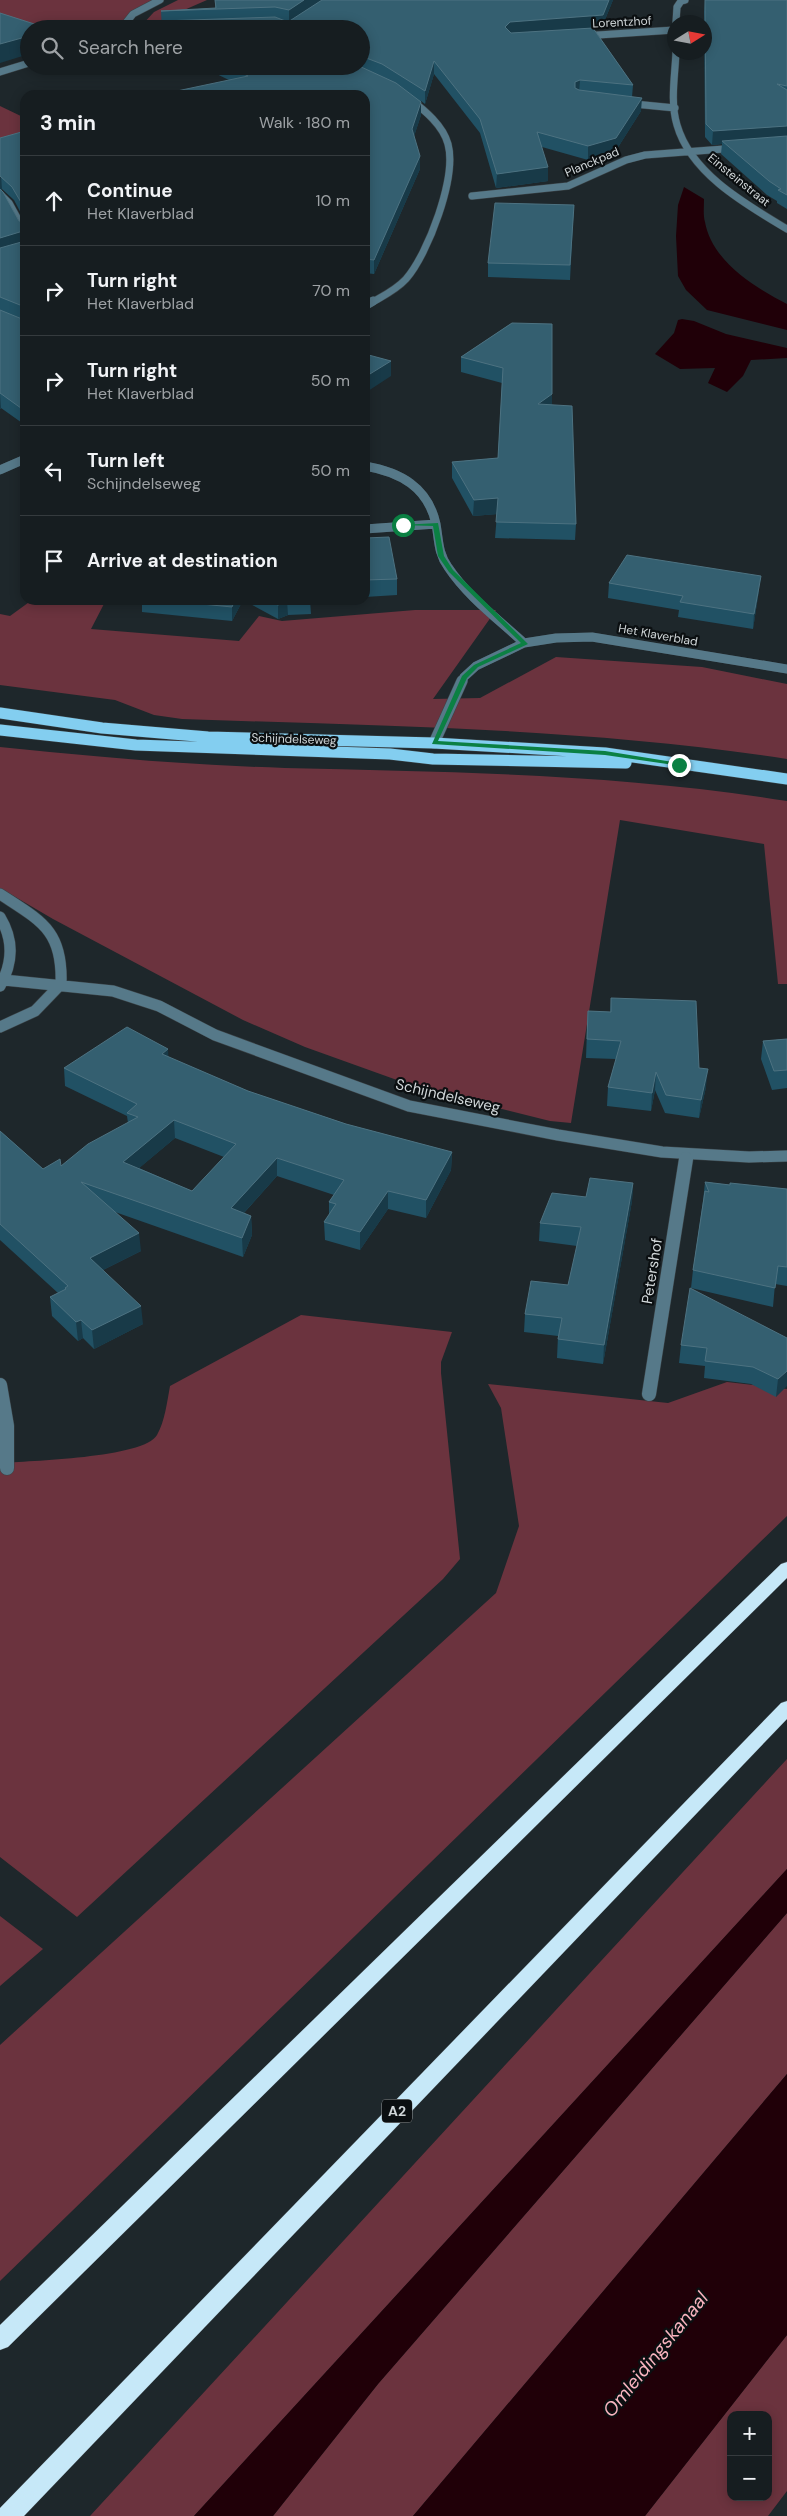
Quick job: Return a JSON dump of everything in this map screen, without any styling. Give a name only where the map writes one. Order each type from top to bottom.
[{"type":"highway","points":[[0,2340],[787,1568]]},
{"type":"highway","name":"A2","points":[[8,2516],[787,1708]]},
{"type":"main road","name":"Schijndelseweg","points":[[0,713],[102,728],[208,737],[434,743],[605,753],[787,779]]},
{"type":"main road","name":"Schijndelseweg","points":[[0,730],[136,745],[390,754],[433,759],[679,765]]},
{"type":"main road","points":[[390,754],[426,750],[434,743]]},
{"type":"street","points":[[125,20],[149,4],[160,0]]},
{"type":"street","points":[[676,15],[680,0]]},
{"type":"street","name":"Lorentzhof","points":[[578,36],[667,30]]},
{"type":"street","name":"Einsteinstraat","points":[[676,60],[675,108],[680,136],[690,152],[701,165],[744,201],[787,229]]},
{"type":"street","points":[[0,72],[20,66]]},
{"type":"street","points":[[370,303],[395,288],[414,270],[442,199],[450,173],[450,152],[441,129],[424,109],[400,92]]},
{"type":"street","points":[[618,103],[675,108]]},
{"type":"street","name":"Planckpad","points":[[472,196],[568,186],[631,158],[748,147]]},
{"type":"street","points":[[0,194],[10,203],[20,222]]},
{"type":"street","points":[[0,470],[20,461]]},
{"type":"street","points":[[370,467],[406,479],[422,490],[432,505],[441,556],[451,571],[524,644]]},
{"type":"street","points":[[370,529],[436,524]]},
{"type":"street","name":"Het Klaverblad","points":[[434,743],[464,677],[476,666],[524,644],[556,638],[592,637],[787,669]]},
{"type":"street","points":[[0,894],[52,932],[60,949],[63,966],[61,984],[35,1011],[0,1027]]},
{"type":"street","name":"Schijndelseweg","points":[[0,917],[6,926],[11,961],[2,983],[61,984],[113,991],[159,1006],[215,1035],[409,1106],[558,1135],[662,1152],[748,1157],[787,1156]]},
{"type":"street","name":"Petershof","points":[[649,1394],[687,1154]]},
{"type":"street","points":[[0,1385],[6,1420],[7,1468]]},
{"type":"shaded area","points":[[0,0],[158,0],[150,4],[131,20],[20,20],[20,24],[0,17]]},
{"type":"shaded area","points":[[178,0],[207,0],[161,20],[147,20],[154,12]]},
{"type":"shaded area","points":[[0,106],[20,116],[20,141],[0,147]]},
{"type":"shaded area","points":[[25,605],[103,605],[91,629],[239,641],[259,616],[282,621],[415,610],[496,610],[433,699],[480,698],[556,657],[702,667],[787,684],[787,759],[712,749],[561,735],[485,730],[182,719],[154,715],[115,700],[0,685],[0,614],[10,616]]},
{"type":"shaded area","points":[[0,747],[213,765],[474,773],[599,780],[662,785],[787,801],[787,984],[778,984],[764,844],[620,820],[571,1123],[550,1121],[422,1089],[305,1047],[243,1020],[53,919],[0,888]]},
{"type":"shaded area","points":[[301,1315],[452,1332],[441,1362],[441,1373],[460,1559],[443,1579],[77,1917],[0,1857],[0,1463],[84,1457],[131,1449],[148,1443],[160,1430],[170,1386]]},
{"type":"shaded area","points":[[727,1382],[787,1389],[787,1516],[0,2281],[0,2045],[496,1593],[519,1526],[501,1408],[488,1384],[668,1403]]},
{"type":"shaded area","points":[[787,1759],[787,1869],[194,2516],[90,2516]]},
{"type":"shaded area","points":[[787,1913],[787,2074],[413,2516],[273,2516],[378,2384]]},
{"type":"shaded area","points":[[0,1916],[43,1949],[0,1986]]},
{"type":"shaded area","points":[[787,2335],[787,2491],[768,2516],[645,2516],[727,2411],[727,2501],[772,2501],[772,2411],[727,2411]]},
{"type":"water","points":[[684,187],[704,199],[704,219],[709,236],[725,261],[748,281],[787,304],[787,330],[707,310],[686,290],[678,276],[676,236],[678,205]]},
{"type":"water","points":[[678,320],[694,321],[726,334],[787,348],[787,358],[751,360],[743,376],[727,392],[708,383],[715,368],[680,369],[655,354],[674,333]]},
{"type":"water","points":[[787,1869],[787,1913],[378,2384],[273,2516],[194,2516]]},
{"type":"water","name":"Omleidingskanaal","points":[[787,2074],[787,2335],[645,2516],[413,2516]]},
{"type":"building","points":[[215,0],[304,0],[289,10],[275,7],[161,11],[216,8]]},
{"type":"building","points":[[322,0],[609,0],[603,15],[510,22],[505,27],[511,33],[593,28],[633,85],[580,80],[575,82],[575,88],[642,98],[616,138],[588,146],[537,132],[548,167],[497,174],[480,119],[434,61],[425,91],[382,64],[370,59],[370,20],[291,20]]},
{"type":"building","points":[[705,0],[787,0],[787,86],[777,84],[787,90],[787,126],[713,131],[706,124],[705,60],[712,60],[712,15],[705,15]]},
{"type":"building","points":[[0,13],[22,20],[20,20],[20,38],[0,44]]},
{"type":"building","points":[[275,17],[283,20],[190,20]]},
{"type":"building","points":[[370,71],[396,83],[421,102],[412,129],[420,156],[374,260],[370,260],[370,90],[182,90],[248,76],[246,75],[370,75]]},
{"type":"building","points":[[20,132],[20,201],[12,187],[0,176],[0,138]]},
{"type":"building","points":[[787,136],[787,195],[778,190],[781,189],[722,141]]},
{"type":"building","points":[[0,189],[20,221],[20,232],[0,238]]},
{"type":"building","points":[[495,203],[574,205],[570,265],[488,263]]},
{"type":"building","points":[[20,242],[20,305],[0,297],[0,248]]},
{"type":"building","points":[[0,310],[20,318],[20,407],[0,393]]},
{"type":"building","points":[[512,323],[552,324],[552,394],[538,404],[572,406],[576,524],[496,522],[498,498],[474,500],[452,462],[498,458],[503,368],[461,357]]},
{"type":"building","points":[[370,355],[391,361],[370,374]]},
{"type":"building","points":[[389,537],[397,579],[370,580],[370,538]]},
{"type":"building","points":[[627,555],[761,576],[754,614],[680,602],[683,596],[609,583]]},
{"type":"building","points":[[212,605],[233,605],[232,607]]},
{"type":"building","points":[[611,998],[696,1001],[699,1068],[708,1069],[701,1100],[666,1095],[656,1072],[652,1093],[608,1087],[621,1041],[587,1039],[588,1011],[611,1012]]},
{"type":"building","points":[[127,1027],[168,1049],[162,1054],[248,1091],[346,1124],[452,1152],[426,1200],[388,1191],[360,1232],[324,1222],[336,1204],[329,1202],[344,1180],[277,1158],[231,1208],[251,1216],[242,1238],[81,1182],[139,1233],[90,1258],[141,1306],[92,1330],[81,1320],[76,1322],[50,1297],[66,1289],[68,1286],[0,1224],[0,1131],[43,1169],[60,1159],[61,1166],[88,1144],[138,1117],[127,1113],[137,1104],[64,1068]],"holes":[[[174,1120],[236,1144],[192,1191],[123,1162]]]},
{"type":"building","points":[[787,1039],[787,1070],[774,1071],[763,1041]]},
{"type":"building","points":[[590,1178],[633,1183],[604,1345],[558,1339],[562,1318],[525,1314],[531,1281],[568,1285],[581,1227],[540,1223],[552,1193],[586,1197]]},
{"type":"building","points":[[705,1182],[787,1189],[787,1267],[778,1266],[775,1288],[693,1270],[705,1191],[709,1192]]},
{"type":"building","points":[[690,1288],[787,1338],[787,1371],[778,1379],[753,1367],[705,1361],[707,1348],[681,1345]]},
{"type":"route","points":[[403,525],[436,524],[441,556],[451,571],[524,644],[503,651],[476,666],[464,677],[438,729],[434,743],[605,753],[679,765]]}]
